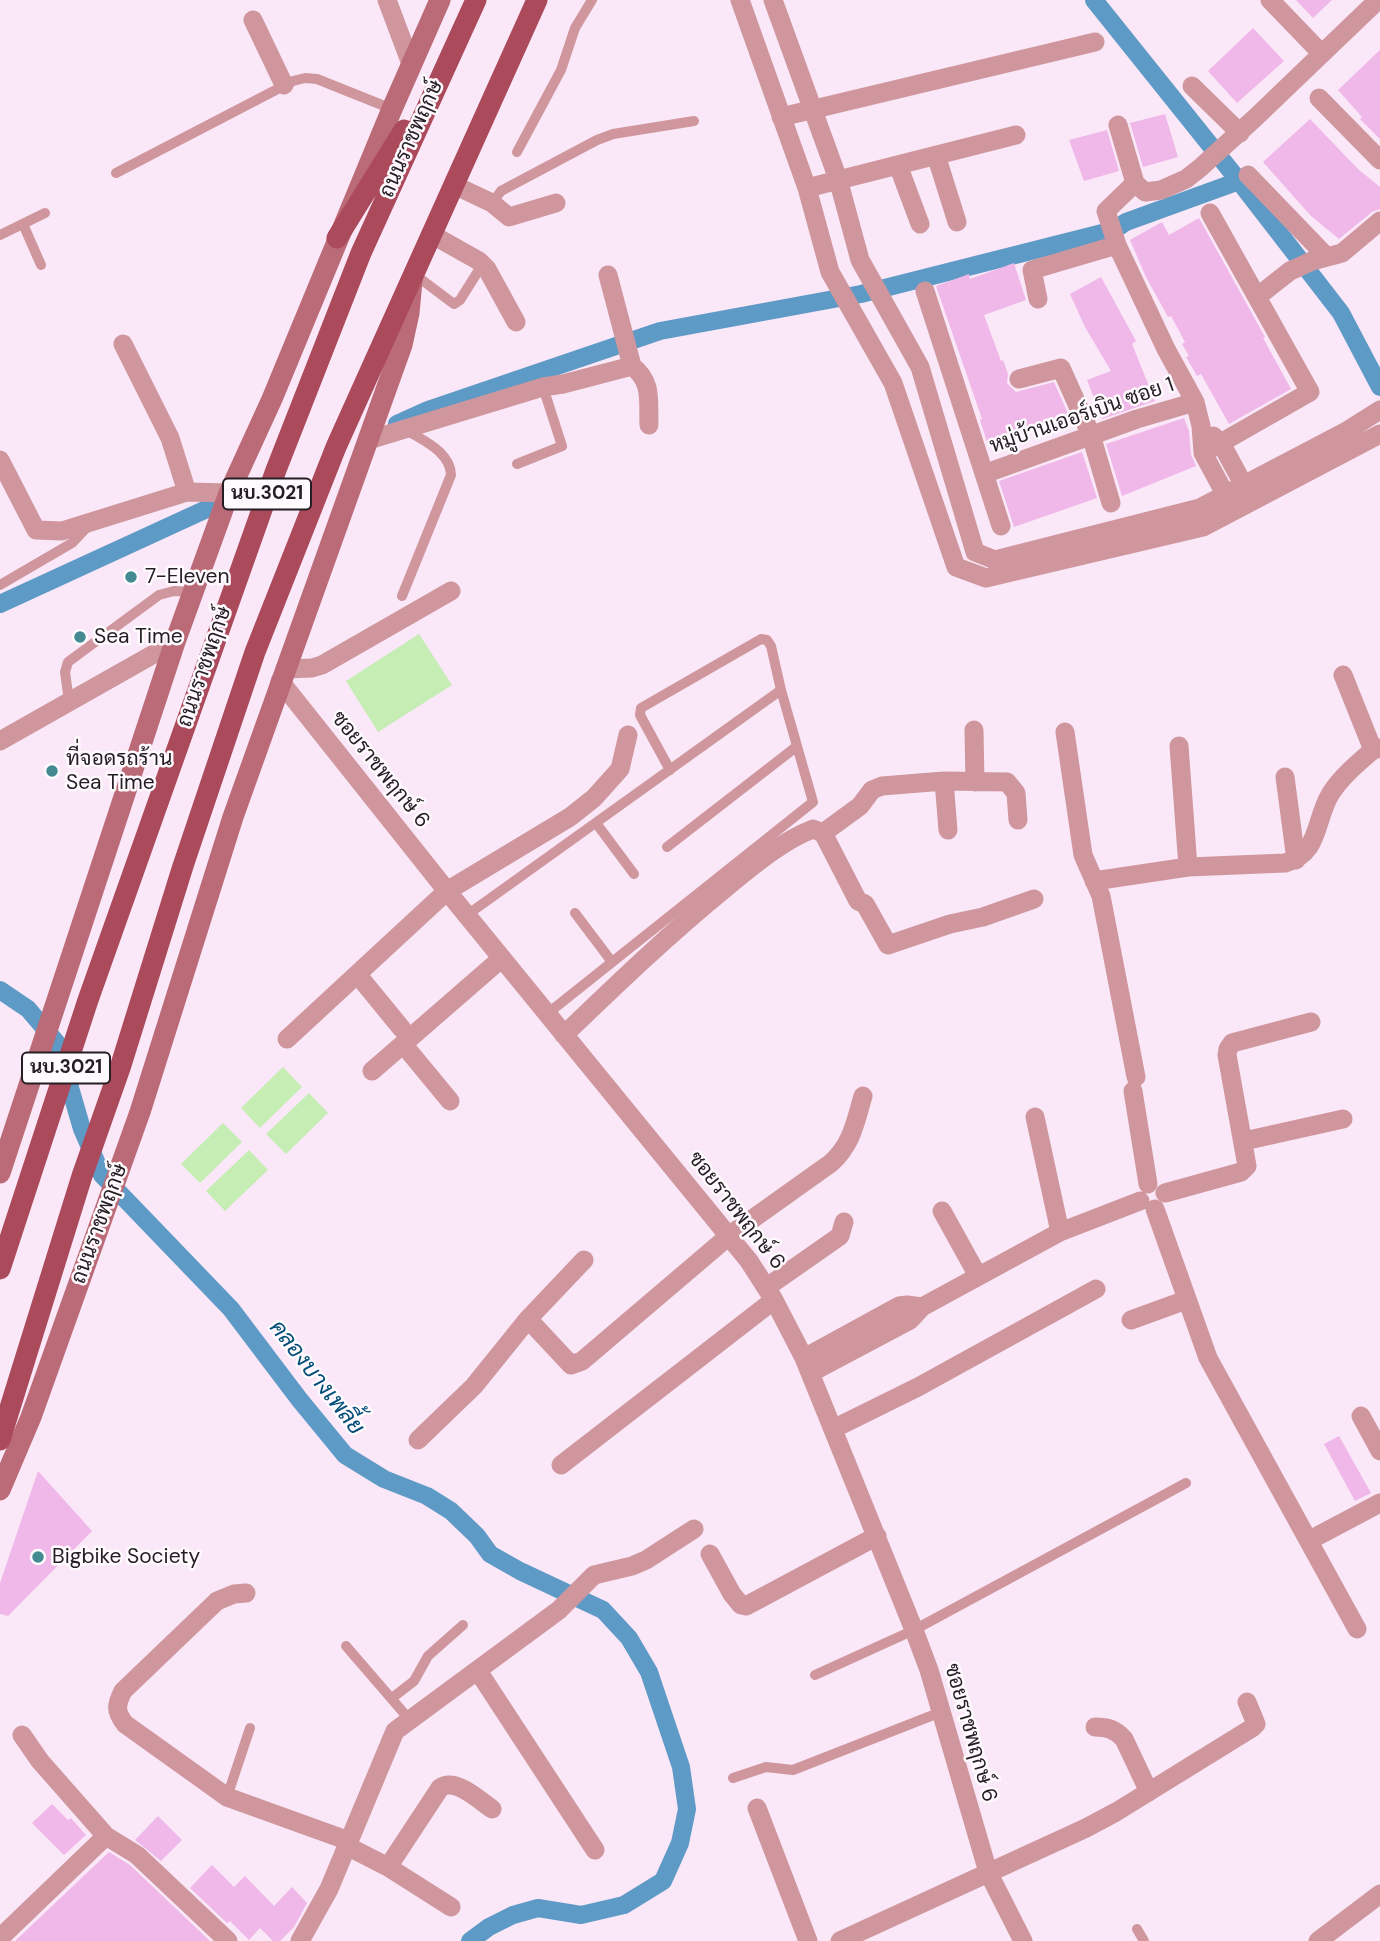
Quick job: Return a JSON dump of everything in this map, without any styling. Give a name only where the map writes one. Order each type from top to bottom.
[{"type":"main road","name":"ถนนราชพฤกษ์","points":[[0,1172],[175,642],[229,494],[272,399],[391,109],[440,0]]},
{"type":"main road","name":"ถนนราชพฤกษ์","points":[[0,1269],[88,1000],[276,470],[360,253],[476,0]]},
{"type":"main road","name":"ถนนราชพฤกษ์","points":[[0,1440],[82,1176],[120,1068],[183,866],[255,652],[336,447],[537,0]]},
{"type":"main road","points":[[337,238],[449,57]]},
{"type":"main road","name":"ถนนราชพฤกษ์","points":[[0,1490],[31,1417],[140,1112],[233,817],[402,345],[413,275]]},
{"type":"street","points":[[387,0],[411,64]]},
{"type":"street","points":[[740,0],[807,188],[830,272],[892,383],[956,567],[986,578],[1203,527],[1229,503],[1248,492],[1349,440],[1380,433]]},
{"type":"street","points":[[773,0],[838,179],[860,260],[920,367],[975,552],[995,559],[1229,503]]},
{"type":"street","points":[[1270,0],[1322,54]]},
{"type":"street","points":[[1118,125],[1135,183],[1145,191],[1161,190],[1186,179],[1233,139],[1378,0]]},
{"type":"street","points":[[253,20],[284,85]]},
{"type":"street","points":[[781,117],[1095,42]]},
{"type":"street","points":[[1192,86],[1233,139]]},
{"type":"street","points":[[1319,98],[1380,160]]},
{"type":"street","points":[[807,188],[1016,135]]},
{"type":"street","points":[[936,155],[957,222]]},
{"type":"street","points":[[898,164],[920,224]]},
{"type":"street","points":[[1248,175],[1320,259]]},
{"type":"street","points":[[1135,183],[1106,211],[1117,245],[1166,349],[1195,402],[1201,426],[1203,453],[1229,503]]},
{"type":"street","points":[[454,185],[492,202],[509,217],[556,203]]},
{"type":"street","points":[[1203,453],[1310,392],[1210,213]]},
{"type":"street","points":[[1257,297],[1290,271],[1342,253],[1380,221]]},
{"type":"street","points":[[431,234],[482,265],[493,277],[516,322]]},
{"type":"street","points":[[1038,299],[1032,270],[1117,245]]},
{"type":"street","points":[[608,275],[632,366],[648,383],[649,425]]},
{"type":"street","points":[[925,290],[1001,526]]},
{"type":"street","points":[[122,344],[170,438],[187,492]]},
{"type":"street","points":[[369,440],[542,387],[632,366]]},
{"type":"street","points":[[1019,379],[1061,368],[1091,435],[1111,503]]},
{"type":"street","name":"หมู่บ้านเออร์เบิน ซอย 1","points":[[984,474],[1091,435],[1195,402]]},
{"type":"street","points":[[1349,440],[1380,410]]},
{"type":"street","points":[[1201,426],[1221,443],[1248,492]]},
{"type":"street","points":[[0,460],[36,530],[62,531],[187,492],[229,494]]},
{"type":"street","points":[[282,675],[322,665],[451,591]]},
{"type":"street","points":[[0,741],[175,642]]},
{"type":"street","name":"ซอยราชพฤกษ์ 6","points":[[282,675],[447,891],[730,1235],[771,1294],[807,1365],[914,1630],[929,1670],[988,1871],[1023,1941]]},
{"type":"street","points":[[1094,881],[1188,867],[1285,863],[1296,860],[1309,849],[1329,796],[1339,782],[1377,749],[1343,675]]},
{"type":"street","points":[[974,730],[975,782]]},
{"type":"street","points":[[1065,732],[1083,855],[1101,896],[1152,1197],[1208,1358],[1357,1629]]},
{"type":"street","points":[[287,1039],[447,891],[569,817],[594,798],[620,769],[628,735]]},
{"type":"street","points":[[1179,746],[1188,867]]},
{"type":"street","points":[[1285,777],[1296,860]]},
{"type":"street","points":[[944,781],[948,830]]},
{"type":"street","points":[[823,833],[860,806],[872,790],[882,786],[944,781],[1007,782],[1016,793],[1018,820]]},
{"type":"street","points":[[564,1035],[634,967],[700,909],[758,862],[809,830],[816,828],[823,833],[857,900],[865,904],[888,945],[1034,899]]},
{"type":"street","points":[[372,1072],[402,1036],[502,958]]},
{"type":"street","points":[[357,974],[450,1101]]},
{"type":"street","points":[[807,1365],[909,1320],[922,1307],[1060,1232],[1152,1197],[1241,1171],[1247,1166],[1228,1049],[1238,1041],[1311,1022]]},
{"type":"street","points":[[528,1319],[571,1366],[576,1364],[730,1235],[831,1164],[843,1152],[851,1138],[863,1096]]},
{"type":"street","points":[[1035,1117],[1060,1232]]},
{"type":"street","points":[[1244,1141],[1343,1119]]},
{"type":"street","points":[[942,1211],[978,1276]]},
{"type":"street","points":[[561,1465],[840,1236],[844,1222]]},
{"type":"street","points":[[418,1440],[474,1386],[528,1319],[584,1260]]},
{"type":"street","points":[[833,1429],[929,1381],[1096,1289]]},
{"type":"street","points":[[1131,1320],[1186,1300]]},
{"type":"street","points":[[1361,1416],[1380,1451]]},
{"type":"street","points":[[1310,1540],[1380,1503]]},
{"type":"street","points":[[300,1941],[323,1900],[388,1742],[395,1731],[568,1602],[600,1572],[632,1566],[646,1560],[694,1529]]},
{"type":"street","points":[[710,1554],[732,1594],[741,1605],[746,1606],[877,1536]]},
{"type":"street","points":[[246,1593],[234,1594],[218,1601],[123,1691],[116,1709],[125,1724],[227,1797],[348,1843],[451,1907]]},
{"type":"street","points":[[478,1671],[595,1850]]},
{"type":"street","points":[[840,1941],[1086,1828],[1149,1792],[1252,1728],[1256,1719],[1247,1702]]},
{"type":"street","points":[[1095,1727],[1107,1727],[1118,1732],[1124,1739],[1149,1792]]},
{"type":"street","points":[[22,1735],[40,1761],[106,1836],[137,1855],[228,1941]]},
{"type":"street","points":[[388,1867],[445,1784],[453,1784],[492,1809]]},
{"type":"street","points":[[757,1808],[808,1941]]},
{"type":"street","points":[[0,1938],[106,1836]]},
{"type":"street","points":[[1318,1941],[1380,1894]]},
{"type":"lane","points":[[517,152],[561,70],[575,29],[592,0]]},
{"type":"lane","points":[[116,173],[284,85],[305,78],[317,79],[391,109]]},
{"type":"lane","points":[[492,202],[501,191],[597,140],[614,134],[694,121]]},
{"type":"lane","points":[[0,235],[46,213]]},
{"type":"lane","points":[[23,224],[40,265]]},
{"type":"lane","points":[[413,275],[454,304],[460,300],[482,265]]},
{"type":"lane","points":[[517,464],[562,446],[542,387]]},
{"type":"lane","points":[[402,596],[451,475],[451,467],[440,451],[404,429]]},
{"type":"lane","points":[[0,585],[72,543],[93,521]]},
{"type":"lane","points":[[69,701],[65,672],[68,662],[159,595],[174,591],[193,592]]},
{"type":"lane","points":[[547,1014],[813,802],[796,747],[771,646],[767,640],[761,639],[641,708],[640,715],[670,770]]},
{"type":"lane","points":[[467,915],[781,690]]},
{"type":"lane","points":[[667,847],[796,747]]},
{"type":"lane","points":[[596,823],[634,874]]},
{"type":"lane","points":[[575,913],[612,962]]},
{"type":"lane","points":[[815,1675],[914,1630],[1186,1483]]},
{"type":"lane","points":[[392,1698],[414,1681],[428,1656],[463,1625]]},
{"type":"lane","points":[[346,1646],[409,1719]]},
{"type":"lane","points":[[733,1778],[766,1767],[793,1770],[941,1712]]},
{"type":"lane","points":[[227,1797],[250,1728]]},
{"type":"lane","points":[[1138,1929],[1144,1941]]},
{"type":"green space","points":[[419,634],[452,685],[378,732],[346,681]]},
{"type":"green space","points":[[283,1067],[302,1087],[260,1128],[241,1108]]},
{"type":"green space","points":[[309,1093],[328,1113],[286,1154],[266,1134]]},
{"type":"green space","points":[[223,1123],[242,1142],[200,1183],[181,1164]]},
{"type":"green space","points":[[249,1150],[268,1170],[225,1211],[206,1191]]},
{"type":"building","points":[[1296,0],[1332,0],[1313,18]]},
{"type":"building","points":[[1253,28],[1284,61],[1237,103],[1208,71]]},
{"type":"building","points":[[1380,50],[1380,139],[1360,119],[1362,117],[1338,90]]},
{"type":"building","points":[[1165,114],[1178,157],[1143,167],[1130,123]]},
{"type":"building","points":[[1310,119],[1358,169],[1380,187],[1380,209],[1372,212],[1339,239],[1311,216],[1263,162]]},
{"type":"building","points":[[1107,130],[1119,171],[1084,181],[1069,140]]},
{"type":"building","points":[[1199,218],[1291,389],[1229,424],[1201,374],[1197,376],[1186,357],[1189,356],[1182,344],[1185,342],[1146,277],[1130,240],[1162,222],[1169,235]]},
{"type":"building","points":[[1014,263],[1026,300],[984,315],[1008,374],[1007,383],[1016,392],[1054,382],[1069,416],[988,445],[980,420],[982,419],[936,286],[969,274],[970,279]]},
{"type":"building","points":[[1101,277],[1136,341],[1132,344],[1155,401],[1102,419],[1087,380],[1111,371],[1085,327],[1070,294]]},
{"type":"building","points":[[1184,418],[1196,466],[1122,496],[1106,444]]},
{"type":"building","points":[[1082,452],[1097,498],[1014,527],[999,481]]},
{"type":"building","points":[[1339,1436],[1371,1493],[1355,1501],[1324,1444]]},
{"type":"building","name":"Bigbike Society","points":[[38,1471],[92,1531],[8,1616],[0,1614],[0,1583]]},
{"type":"building","points":[[52,1804],[68,1820],[71,1818],[86,1835],[64,1855],[32,1823]]},
{"type":"building","points":[[158,1816],[182,1840],[161,1861],[135,1840]]},
{"type":"building","points":[[109,1852],[130,1865],[210,1941],[15,1941]]},
{"type":"building","points":[[212,1865],[234,1887],[245,1876],[274,1906],[292,1887],[307,1903],[294,1927],[280,1941],[273,1941],[260,1928],[249,1940],[190,1888]]},
{"type":"waterway","points":[[1094,0],[1341,313],[1380,387]]},
{"type":"waterway","points":[[397,424],[428,410],[660,331],[861,294],[1114,230],[1126,222],[1239,181]]},
{"type":"waterway","points":[[0,604],[211,507]]},
{"type":"waterway","name":"คลองบางเพลี้ย","points":[[0,990],[28,1009],[57,1043],[82,1129],[102,1175],[231,1309],[345,1455],[384,1479],[427,1496],[451,1511],[477,1536],[490,1554],[603,1610],[629,1638],[649,1672],[681,1767],[687,1809],[680,1843],[663,1881],[624,1905],[581,1915],[538,1908],[513,1915],[489,1927],[470,1941]]},
{"type":"place","name":"7-Eleven","points":[[131,577]]},
{"type":"place","name":"Sea Time","points":[[80,637]]},
{"type":"place","name":"ที่จอดรถร้าน Sea Time","points":[[52,771]]},
{"type":"place","name":"Bigbike Society","points":[[38,1557]]}]
